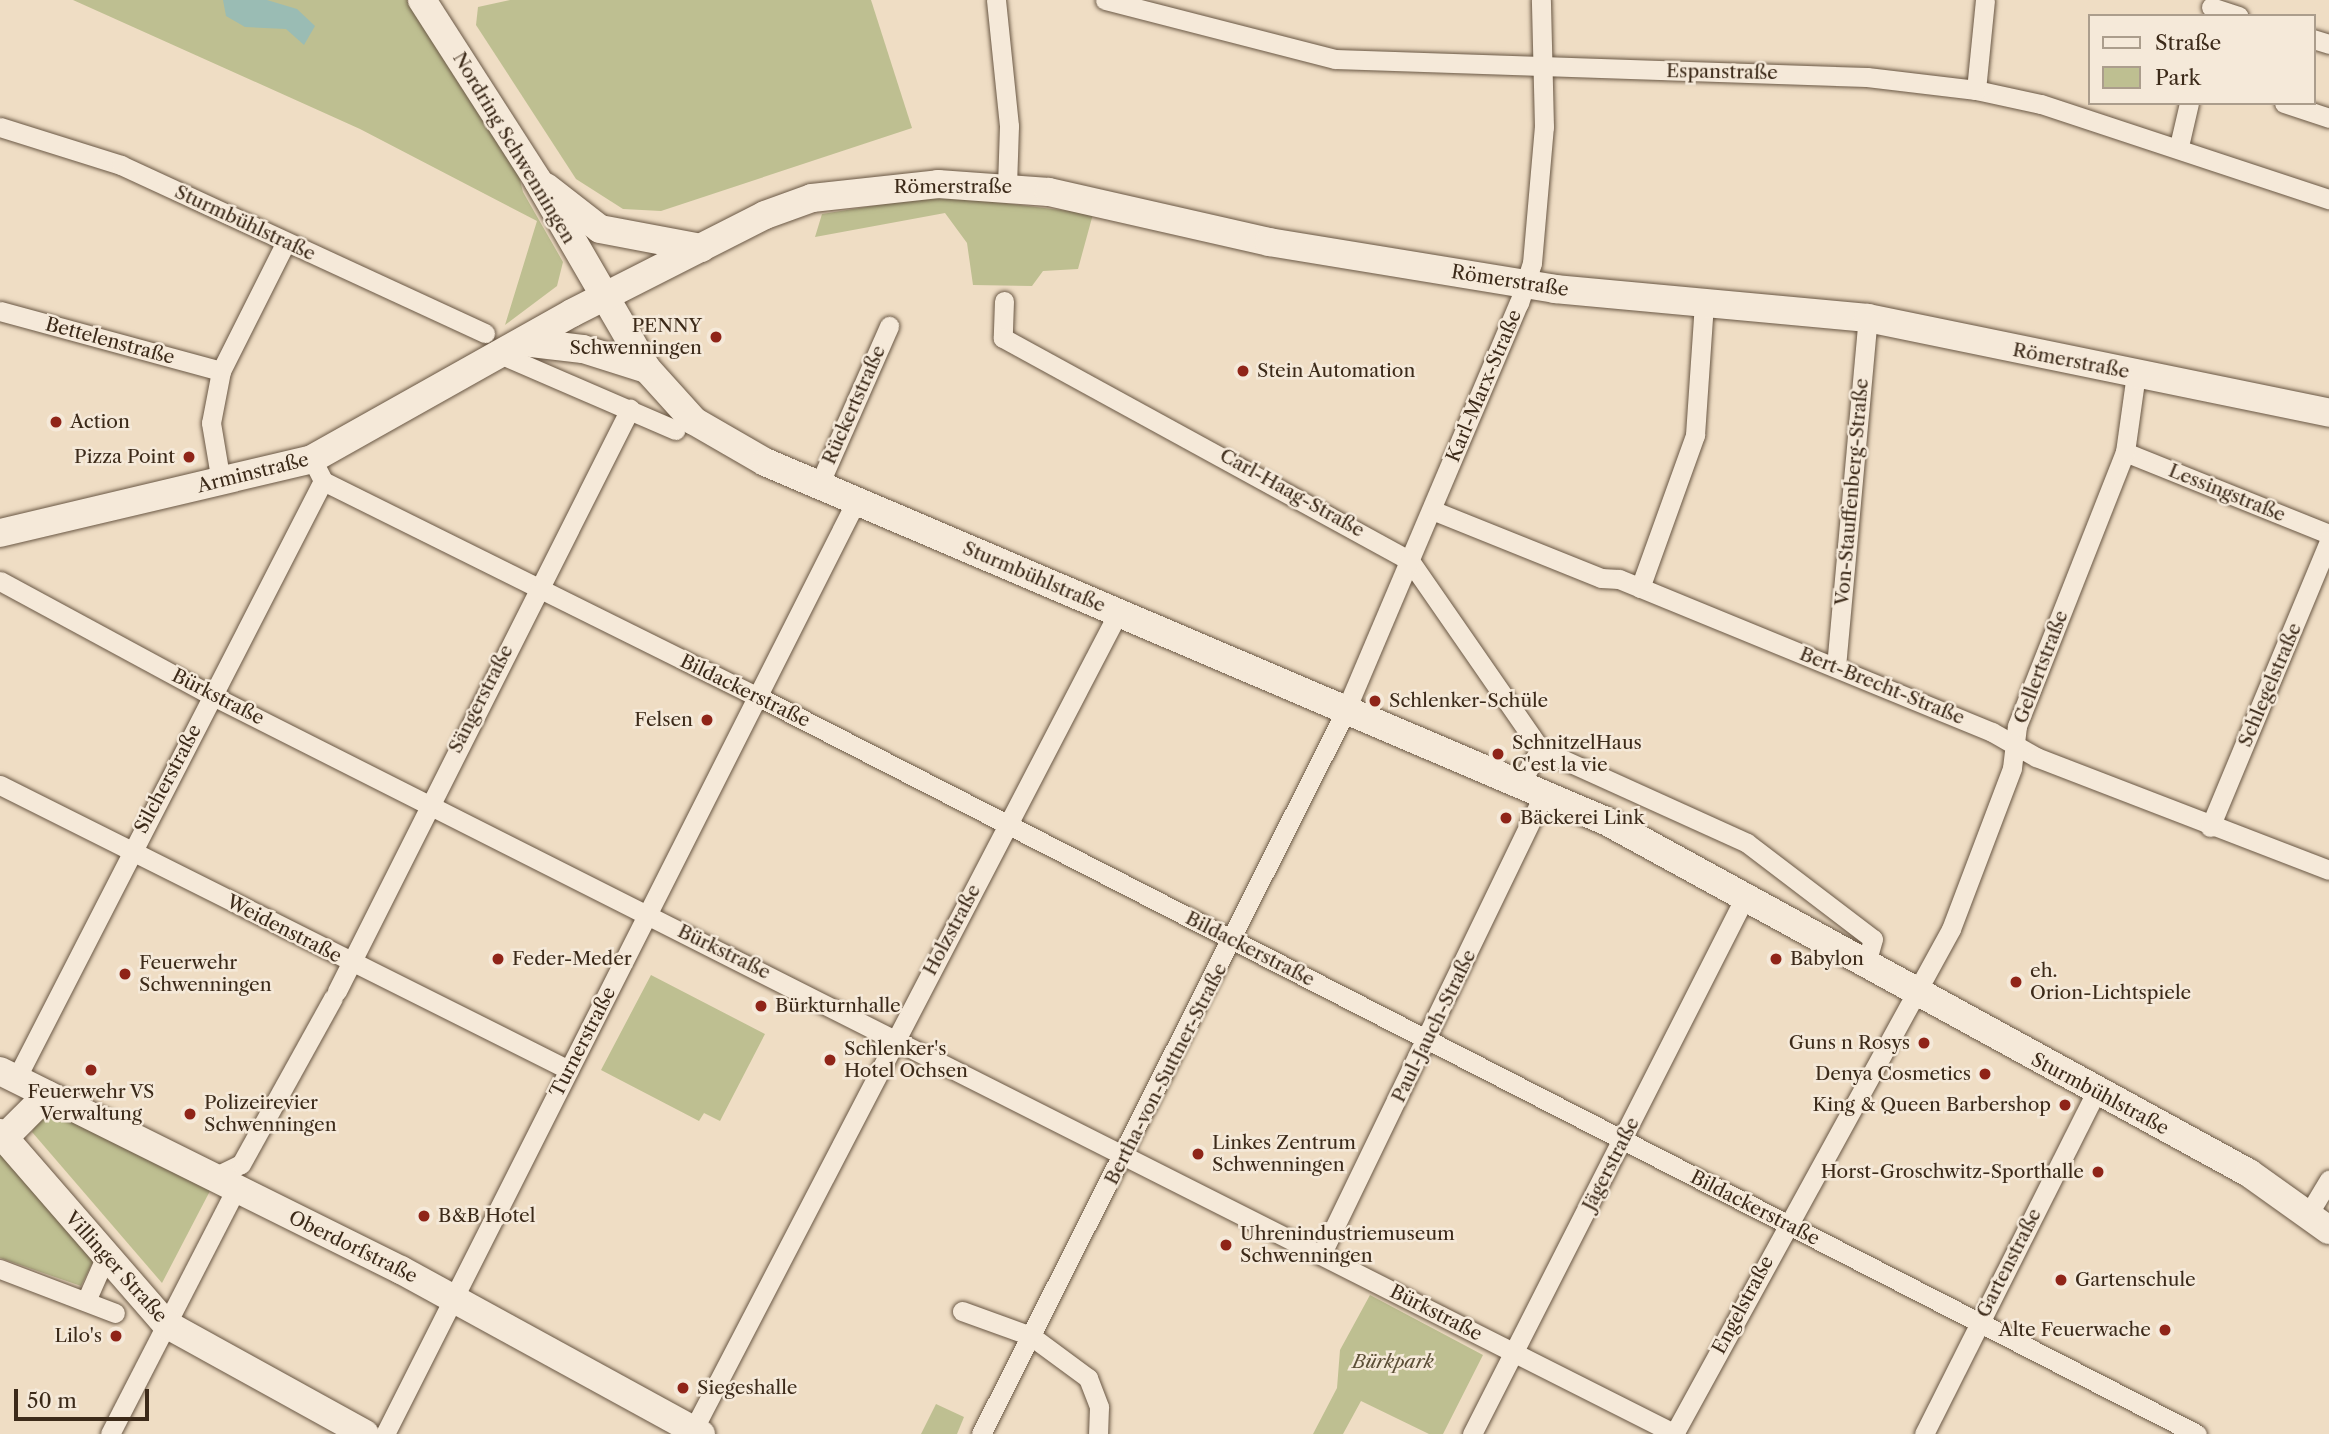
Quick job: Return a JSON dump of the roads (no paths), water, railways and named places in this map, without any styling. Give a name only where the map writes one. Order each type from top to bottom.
[{"type":"main road","name":"Nordring Schwenningen","points":[[422,0],[538,181],[604,297]]},
{"type":"main road","points":[[538,181],[600,229],[701,248]]},
{"type":"main road","name":"Römerstraße","points":[[604,297],[701,248],[812,198],[965,184],[1007,185],[1269,242],[1526,284],[1867,318],[2329,413]]},
{"type":"main road","name":"Arminstraße","points":[[0,533],[221,482],[317,470],[503,343],[604,297]]},
{"type":"main road","name":"Sturmbühlstraße","points":[[604,297],[647,369],[694,421],[819,485],[1531,792],[1747,893],[1865,967],[2249,1172],[2319,1221]]},
{"type":"main road","points":[[503,343],[583,349],[647,369]]},
{"type":"main road","name":"Oberdorfstraße","points":[[8,1075],[452,1297],[695,1433]]},
{"type":"main road","points":[[1,1138],[47,1096]]},
{"type":"main road","name":"Villinger Straße","points":[[1,1138],[166,1324],[365,1434]]},
{"type":"street","points":[[996,0],[1009,126],[1007,185]]},
{"type":"street","name":"Espanstraße","points":[[1105,0],[1335,59],[1867,77],[1976,90],[2179,146],[2329,199]]},
{"type":"street","name":"Karl-Marx-Straße","points":[[1345,712],[1526,284],[1547,68],[1541,0]]},
{"type":"street","points":[[1976,90],[1985,0]]},
{"type":"street","points":[[2211,8],[2232,14]]},
{"type":"street","points":[[2179,146],[2189,105]]},
{"type":"street","points":[[2290,105],[2329,118]]},
{"type":"street","name":"Sturmbühlstraße","points":[[0,127],[121,165],[503,343],[675,430]]},
{"type":"street","points":[[221,482],[211,423],[221,371],[286,242]]},
{"type":"street","name":"Carl-Haag-Straße","points":[[1004,301],[1003,338],[1410,561],[1540,749]]},
{"type":"street","points":[[1640,588],[1695,435],[1704,303]]},
{"type":"street","name":"Bettelenstraße","points":[[0,311],[221,371]]},
{"type":"street","name":"Von-Stauffenberg-Straße","points":[[1836,667],[1867,318]]},
{"type":"street","name":"Rückertstraße","points":[[819,485],[889,326]]},
{"type":"street","name":"Gellertstraße","points":[[1912,992],[1951,929],[2012,768],[2015,742],[2125,452],[2136,374]]},
{"type":"street","name":"Sängerstraße","points":[[224,1183],[241,1164],[352,964],[428,804],[630,409]]},
{"type":"street","name":"Lessingstraße","points":[[2125,452],[2329,534]]},
{"type":"street","name":"Bildackerstraße","points":[[317,470],[537,589],[757,696],[2197,1434]]},
{"type":"street","name":"Silcherstraße","points":[[8,1075],[213,696],[317,470]]},
{"type":"street","name":"Turnerstraße","points":[[386,1434],[452,1297],[856,501]]},
{"type":"street","name":"Bert-Brecht-Straße","points":[[1432,510],[1601,578],[1640,588],[2015,742],[2036,757],[2210,827],[2234,830],[2329,870]]},
{"type":"street","name":"Schlegelstraße","points":[[2210,827],[2329,541]]},
{"type":"street","name":"Bürkstraße","points":[[0,581],[213,696],[647,915],[896,1035],[1674,1434]]},
{"type":"street","name":"Holzstraße","points":[[695,1433],[896,1035],[1118,613]]},
{"type":"street","name":"Bertha-von-Suttner-Straße","points":[[981,1434],[1234,941],[1345,712]]},
{"type":"street","points":[[1531,792],[1540,749],[1747,843],[1873,939],[1865,967]]},
{"type":"street","name":"Weidenstraße","points":[[0,785],[352,964],[569,1070]]},
{"type":"street","name":"Paul-Jauch-Straße","points":[[1322,1254],[1428,1040],[1531,792]]},
{"type":"street","name":"Jägerstraße","points":[[1472,1434],[1624,1140],[1747,893]]},
{"type":"street","name":"Engelstraße","points":[[1674,1434],[1912,992]]},
{"type":"street","name":"Gartenstraße","points":[[1924,1434],[2096,1092]]},
{"type":"street","points":[[2319,1221],[2329,1180]]},
{"type":"street","points":[[110,1434],[166,1324],[224,1183]]},
{"type":"street","points":[[86,1301],[105,1258]]},
{"type":"street","points":[[0,1269],[115,1313]]},
{"type":"street","points":[[962,1311],[1031,1336],[1088,1378],[1099,1408],[1098,1434]]},
{"type":"water","points":[[223,0],[267,0],[297,9],[315,26],[304,45],[286,29],[245,27],[226,16]]},
{"type":"place","name":"PENNY Schwenningen","points":[[716,337]]},
{"type":"place","name":"Stein Automation","points":[[1243,371]]},
{"type":"place","name":"Action","points":[[56,422]]},
{"type":"place","name":"Pizza Point","points":[[189,457]]},
{"type":"place","name":"Schlenker-Schüle","points":[[1375,701]]},
{"type":"place","name":"Felsen","points":[[707,720]]},
{"type":"place","name":"SchnitzelHaus C'est la vie","points":[[1498,754]]},
{"type":"place","name":"Bäckerei Link","points":[[1506,818]]},
{"type":"place","name":"Feder-Meder","points":[[498,959]]},
{"type":"place","name":"Babylon","points":[[1776,959]]},
{"type":"place","name":"Feuerwehr Schwenningen","points":[[125,974]]},
{"type":"place","name":"eh. Orion-Lichtspiele","points":[[2016,982]]},
{"type":"place","name":"Bürkturnhalle","points":[[761,1006]]},
{"type":"place","name":"Guns n Rosys","points":[[1924,1043]]},
{"type":"place","name":"Schlenker's Hotel Ochsen","points":[[830,1060]]},
{"type":"place","name":"Feuerwehr VS Verwaltung","points":[[91,1070]]},
{"type":"place","name":"Denya Cosmetics","points":[[1985,1074]]},
{"type":"place","name":"King & Queen Barbershop","points":[[2065,1105]]},
{"type":"place","name":"Polizeirevier Schwenningen","points":[[190,1114]]},
{"type":"place","name":"Linkes Zentrum Schwenningen","points":[[1198,1154]]},
{"type":"place","name":"Horst-Groschwitz-Sporthalle","points":[[2098,1172]]},
{"type":"place","name":"B&B Hotel","points":[[424,1216]]},
{"type":"place","name":"Uhrenindustriemuseum Schwenningen","points":[[1226,1245]]},
{"type":"place","name":"Gartenschule","points":[[2061,1280]]},
{"type":"place","name":"Alte Feuerwache","points":[[2165,1330]]},
{"type":"place","name":"Lilo's","points":[[116,1336]]},
{"type":"place","name":"Siegeshalle","points":[[683,1388]]},
{"type":"park label","name":"Bürkpark","points":[[1393,1362]]}]
